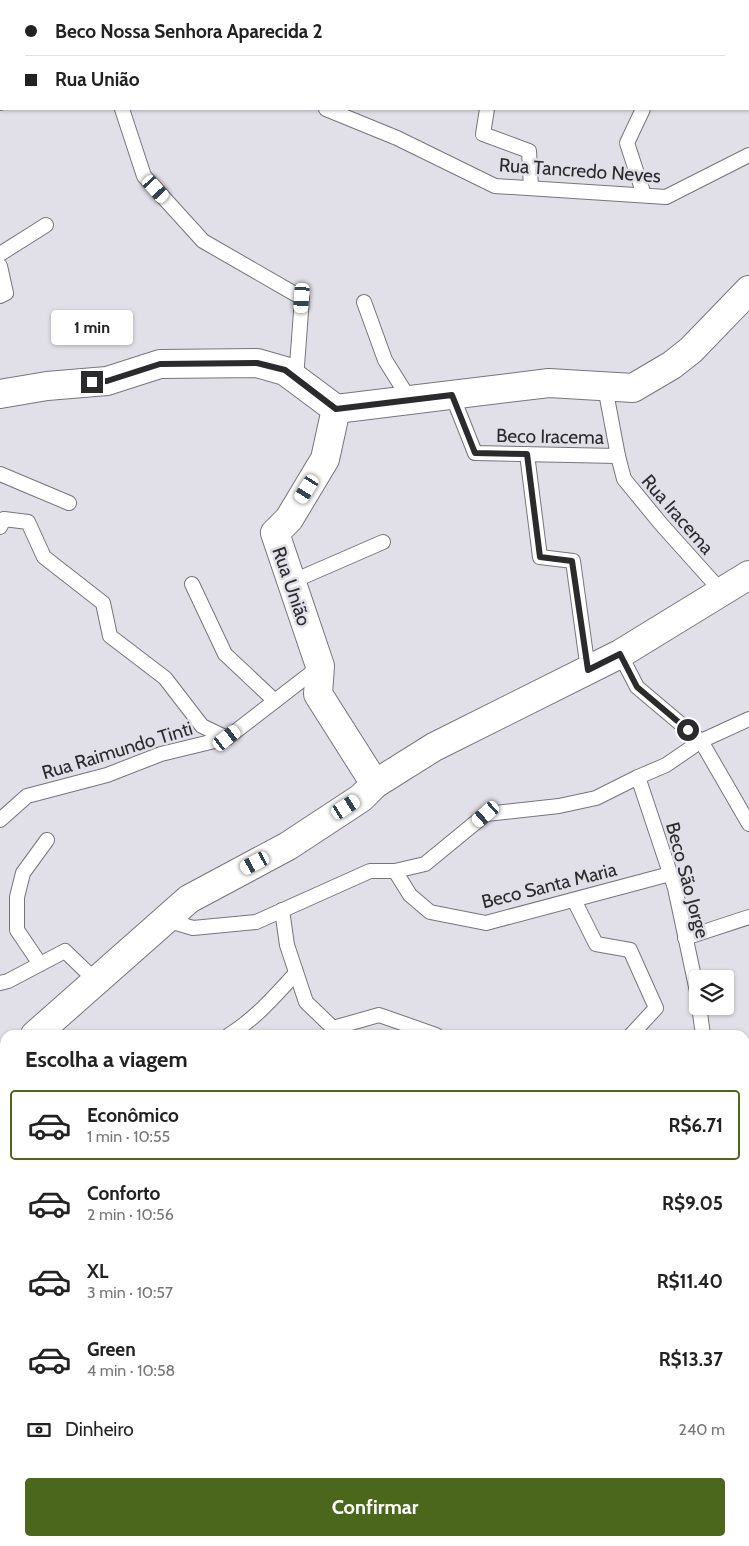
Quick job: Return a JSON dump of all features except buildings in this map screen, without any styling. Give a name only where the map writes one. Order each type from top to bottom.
[{"type":"street","points":[[0,394],[47,386],[107,381],[160,364],[257,363],[285,370],[336,409],[549,383],[633,388],[691,350],[749,290]]},
{"type":"street","name":"Rua União","points":[[336,409],[326,459],[289,519],[275,533],[320,666],[318,694],[375,784]]},
{"type":"street","points":[[50,1029],[96,982],[189,899],[288,846],[361,798],[375,784],[434,747],[620,654],[749,575]]},
{"type":"lane","points":[[122,110],[144,176],[203,241],[302,298],[296,379]]},
{"type":"lane","name":"Rua Tancredo Neves","points":[[328,110],[396,138],[495,186],[666,196],[749,155]]},
{"type":"lane","points":[[487,110],[484,134],[529,151],[531,188]]},
{"type":"lane","points":[[643,110],[627,143],[644,195]]},
{"type":"lane","points":[[0,254],[46,225]]},
{"type":"lane","points":[[0,266],[6,293],[0,296]]},
{"type":"lane","points":[[364,302],[385,360],[410,400]]},
{"type":"lane","name":"Beco Iracema","points":[[452,395],[475,453],[618,456],[605,386]]},
{"type":"lane","points":[[527,454],[540,557],[572,561],[588,670]]},
{"type":"lane","name":"Rua Iracema","points":[[618,456],[624,479],[660,524],[722,592]]},
{"type":"lane","points":[[0,474],[69,503]]},
{"type":"lane","points":[[0,527],[4,519],[28,522],[44,557],[103,603],[110,636],[165,678],[202,726],[227,738]]},
{"type":"lane","points":[[291,582],[383,542]]},
{"type":"lane","points":[[192,584],[225,654],[275,701]]},
{"type":"lane","points":[[620,654],[637,687],[701,740],[749,824]]},
{"type":"lane","name":"Rua Raimundo Tinti","points":[[0,820],[27,796],[107,775],[161,754],[227,738],[320,666]]},
{"type":"lane","points":[[166,920],[193,928],[256,922],[370,871],[395,870],[425,864],[486,814],[559,806],[596,798],[638,776],[666,765],[701,740],[749,719]]},
{"type":"lane","name":"Beco São Jorge","points":[[638,776],[675,888],[692,970]]},
{"type":"lane","points":[[40,964],[17,930],[17,897],[23,872],[47,840]]},
{"type":"lane","name":"Beco Santa Maria","points":[[395,870],[410,895],[430,912],[486,923],[670,874]]},
{"type":"lane","points":[[574,900],[596,944],[630,950],[656,1008],[636,1030]]},
{"type":"lane","points":[[282,910],[287,945],[306,1002],[332,1030]]},
{"type":"lane","points":[[685,938],[749,917]]},
{"type":"lane","points":[[0,982],[8,981],[65,952],[96,982]]},
{"type":"lane","points":[[236,1030],[260,1012],[296,973]]},
{"type":"lane","points":[[339,1030],[379,1015],[422,1030]]},
{"type":"lane","points":[[700,1015],[702,1030]]},
{"type":"route","points":[[92,382],[107,381],[160,364],[257,363],[285,370],[336,409],[452,395],[475,453],[527,454],[540,557],[572,561],[588,670],[620,654],[637,687],[688,730]]}]
